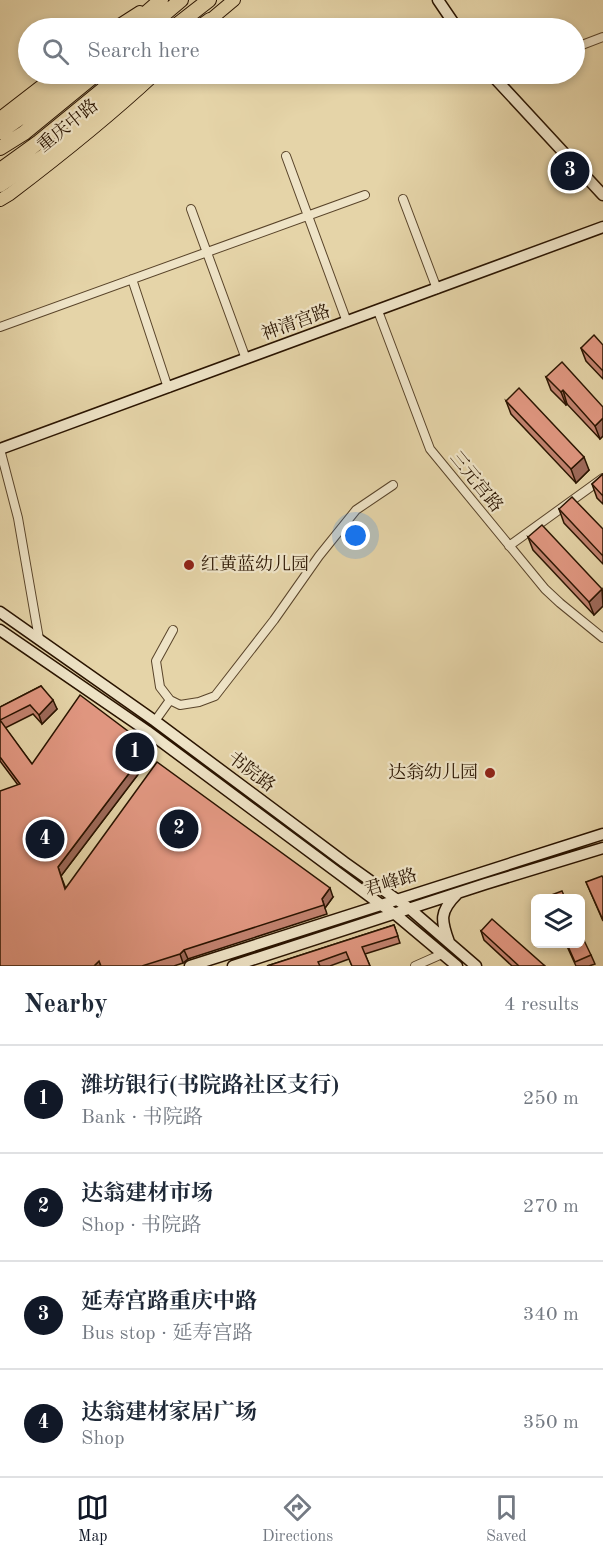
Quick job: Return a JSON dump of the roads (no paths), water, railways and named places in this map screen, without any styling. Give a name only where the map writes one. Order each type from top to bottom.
[{"type":"highway","points":[[140,18],[161,0]]},
{"type":"highway","points":[[160,18],[181,0]]},
{"type":"highway","points":[[186,18],[209,0]]},
{"type":"highway","points":[[0,132],[62,84]]},
{"type":"highway","points":[[0,148],[24,133],[84,84]]},
{"type":"highway","points":[[0,170],[39,142],[110,84]]},
{"type":"highway","points":[[0,185],[44,156],[103,110],[129,84]]},
{"type":"main road","points":[[132,18],[161,0]]},
{"type":"main road","points":[[150,18],[161,0]]},
{"type":"main road","points":[[212,18],[234,0]]},
{"type":"main road","points":[[438,0],[450,18]]},
{"type":"main road","points":[[0,118],[44,84]]},
{"type":"main road","name":"重庆中路","points":[[0,141],[20,128],[73,84]]},
{"type":"main road","name":"重庆中路","points":[[0,175],[41,148],[98,102],[125,84]]},
{"type":"main road","name":"重庆中路","points":[[0,201],[95,129],[145,84]]},
{"type":"main road","points":[[500,84],[603,195]]},
{"type":"main road","name":"神清宫路","points":[[0,449],[603,227]]},
{"type":"main road","name":"书院路","points":[[0,612],[155,721],[410,909],[476,966]]},
{"type":"main road","name":"书院路","points":[[0,630],[147,731],[395,914],[457,966]]},
{"type":"main road","name":"君峰路","points":[[190,966],[603,834]]},
{"type":"main road","name":"君峰路","points":[[233,966],[603,848]]},
{"type":"main road","points":[[449,942],[442,918],[449,902],[459,893]]},
{"type":"street","points":[[585,44],[603,37]]},
{"type":"street","points":[[286,156],[347,322]]},
{"type":"street","points":[[0,327],[365,195]]},
{"type":"street","points":[[403,199],[437,289]]},
{"type":"street","points":[[191,209],[246,359]]},
{"type":"street","points":[[132,279],[168,388]]},
{"type":"street","name":"三元宫路","points":[[378,311],[430,449],[545,589],[603,638]]},
{"type":"street","points":[[0,449],[18,518],[39,639]]},
{"type":"street","points":[[509,546],[603,478]]},
{"type":"street","points":[[173,630],[156,661],[160,687],[170,700],[180,705],[199,702],[215,696],[356,510],[393,485]]},
{"type":"street","points":[[155,721],[170,700]]},
{"type":"street","points":[[415,966],[442,954]]},
{"type":"place","name":"延寿宫路重庆中路","points":[[570,171]]},
{"type":"place","name":"红黄蓝幼儿园","points":[[189,565]]},
{"type":"place","name":"潍坊银行(书院路社区支行)","points":[[135,752]]},
{"type":"place","name":"达翁幼儿园","points":[[490,773]]},
{"type":"place","name":"达翁建材市场","points":[[179,829]]},
{"type":"place","name":"达翁建材家居广场","points":[[45,839]]}]
